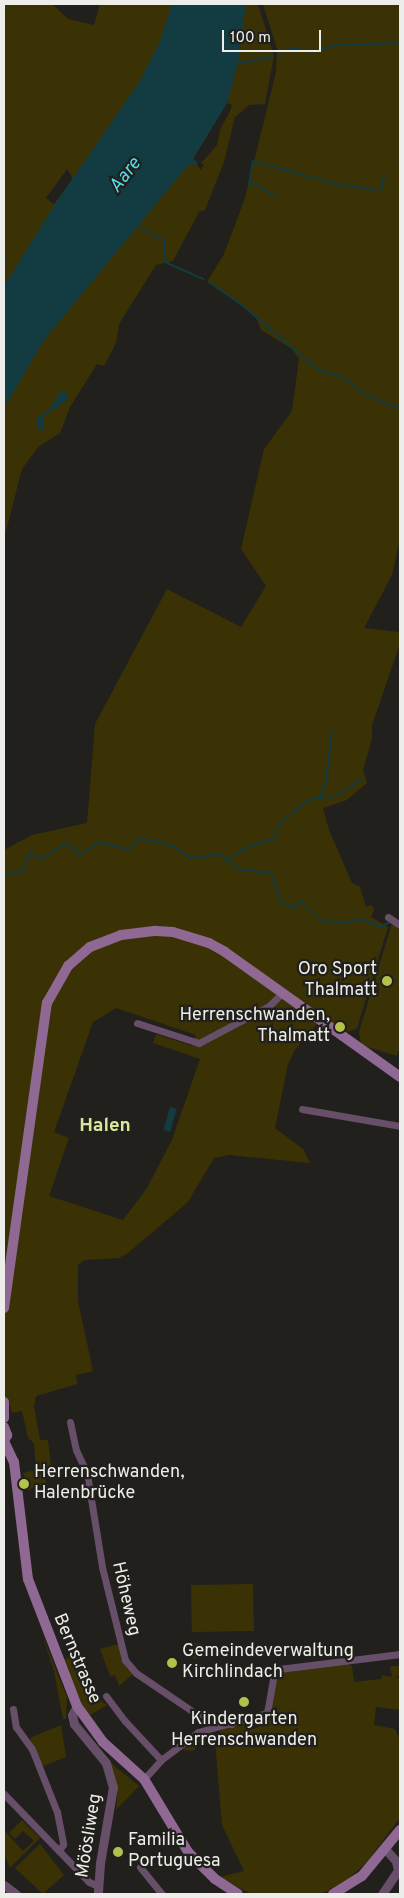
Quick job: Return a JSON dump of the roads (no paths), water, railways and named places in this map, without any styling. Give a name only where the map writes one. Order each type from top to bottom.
[{"type":"main road","points":[[4,1308],[44,1019],[52,990],[68,966],[103,940],[139,932],[173,932],[225,952],[400,1077]]},
{"type":"main road","points":[[4,1402],[4,1418]]},
{"type":"main road","points":[[4,1427],[7,1435],[4,1441]]},
{"type":"main road","name":"Bernstrasse","points":[[4,1441],[14,1462],[28,1578],[75,1708],[103,1742],[144,1779],[185,1848],[215,1879],[238,1894]]},
{"type":"main road","points":[[334,1894],[357,1880],[386,1850],[400,1830]]},
{"type":"street","points":[[388,917],[400,925]]},
{"type":"street","points":[[137,1023],[197,1044],[269,1006],[282,993]]},
{"type":"street","points":[[302,1109],[400,1126]]},
{"type":"street","name":"Höheweg","points":[[70,1422],[76,1450],[87,1474],[102,1567],[125,1660],[136,1673],[195,1713],[231,1724]]},
{"type":"street","points":[[144,1779],[161,1760],[198,1732],[267,1713],[274,1675],[278,1669],[400,1654]]},
{"type":"street","points":[[106,1696],[124,1721],[161,1760]]},
{"type":"street","name":"Möösliweg","points":[[75,1708],[72,1718],[77,1730],[106,1763],[113,1787],[98,1890]]},
{"type":"street","points":[[13,1709],[16,1727],[32,1749],[56,1812],[63,1842],[59,1851]]},
{"type":"street","points":[[4,1794],[98,1890]]},
{"type":"street","points":[[382,1894],[398,1870],[396,1861],[386,1850]]},
{"type":"street","points":[[140,1867],[162,1894]]},
{"type":"street","points":[[4,1885],[16,1894]]},
{"type":"water","name":"Aare","points":[[172,4],[246,4],[238,63],[227,103],[193,159],[198,162],[196,165],[191,164],[184,170],[44,340],[4,408],[4,286],[55,204],[139,82],[159,44]]},
{"type":"water","points":[[61,391],[67,393],[67,400],[44,416],[43,430],[37,430],[37,417],[49,410]]},
{"type":"water","points":[[170,1107],[177,1109],[170,1132],[163,1130]]},
{"type":"waterway","points":[[280,53],[293,48],[310,52],[338,45],[400,43]]},
{"type":"waterway","points":[[235,64],[272,57]]},
{"type":"waterway","points":[[253,161],[336,184],[378,190]]},
{"type":"waterway","points":[[253,161],[249,184],[257,185],[277,198]]},
{"type":"waterway","points":[[382,190],[384,174]]},
{"type":"waterway","points":[[139,226],[164,241],[165,262],[203,279]]},
{"type":"waterway","points":[[209,282],[241,304],[317,369],[344,377],[362,393],[400,409]]},
{"type":"waterway","points":[[319,798],[326,782],[332,729]]},
{"type":"waterway","points":[[228,860],[244,849],[275,838],[278,825],[308,800],[336,795],[363,779]]},
{"type":"waterway","points":[[4,875],[24,870],[30,852],[41,859],[67,843],[80,855],[99,842],[128,849],[140,838],[172,845],[190,858],[220,854],[238,869],[271,873],[281,902],[295,908],[301,901],[320,920],[342,923],[362,919],[380,927],[390,922]]},
{"type":"place","name":"Oro Sport Thalmatt","points":[[387,981]]},
{"type":"place","name":"Herrenschwanden, Thalmatt","points":[[340,1027]]},
{"type":"place","name":"Herrenschwanden, Halenbrücke","points":[[24,1484]]},
{"type":"place","name":"Gemeindeverwaltung Kirchlindach","points":[[172,1663]]},
{"type":"place","name":"Kindergarten Herrenschwanden","points":[[244,1702]]},
{"type":"place","name":"Familia Portuguesa","points":[[118,1852]]},
{"type":"district","name":"Halen","points":[[105,1127]]}]
